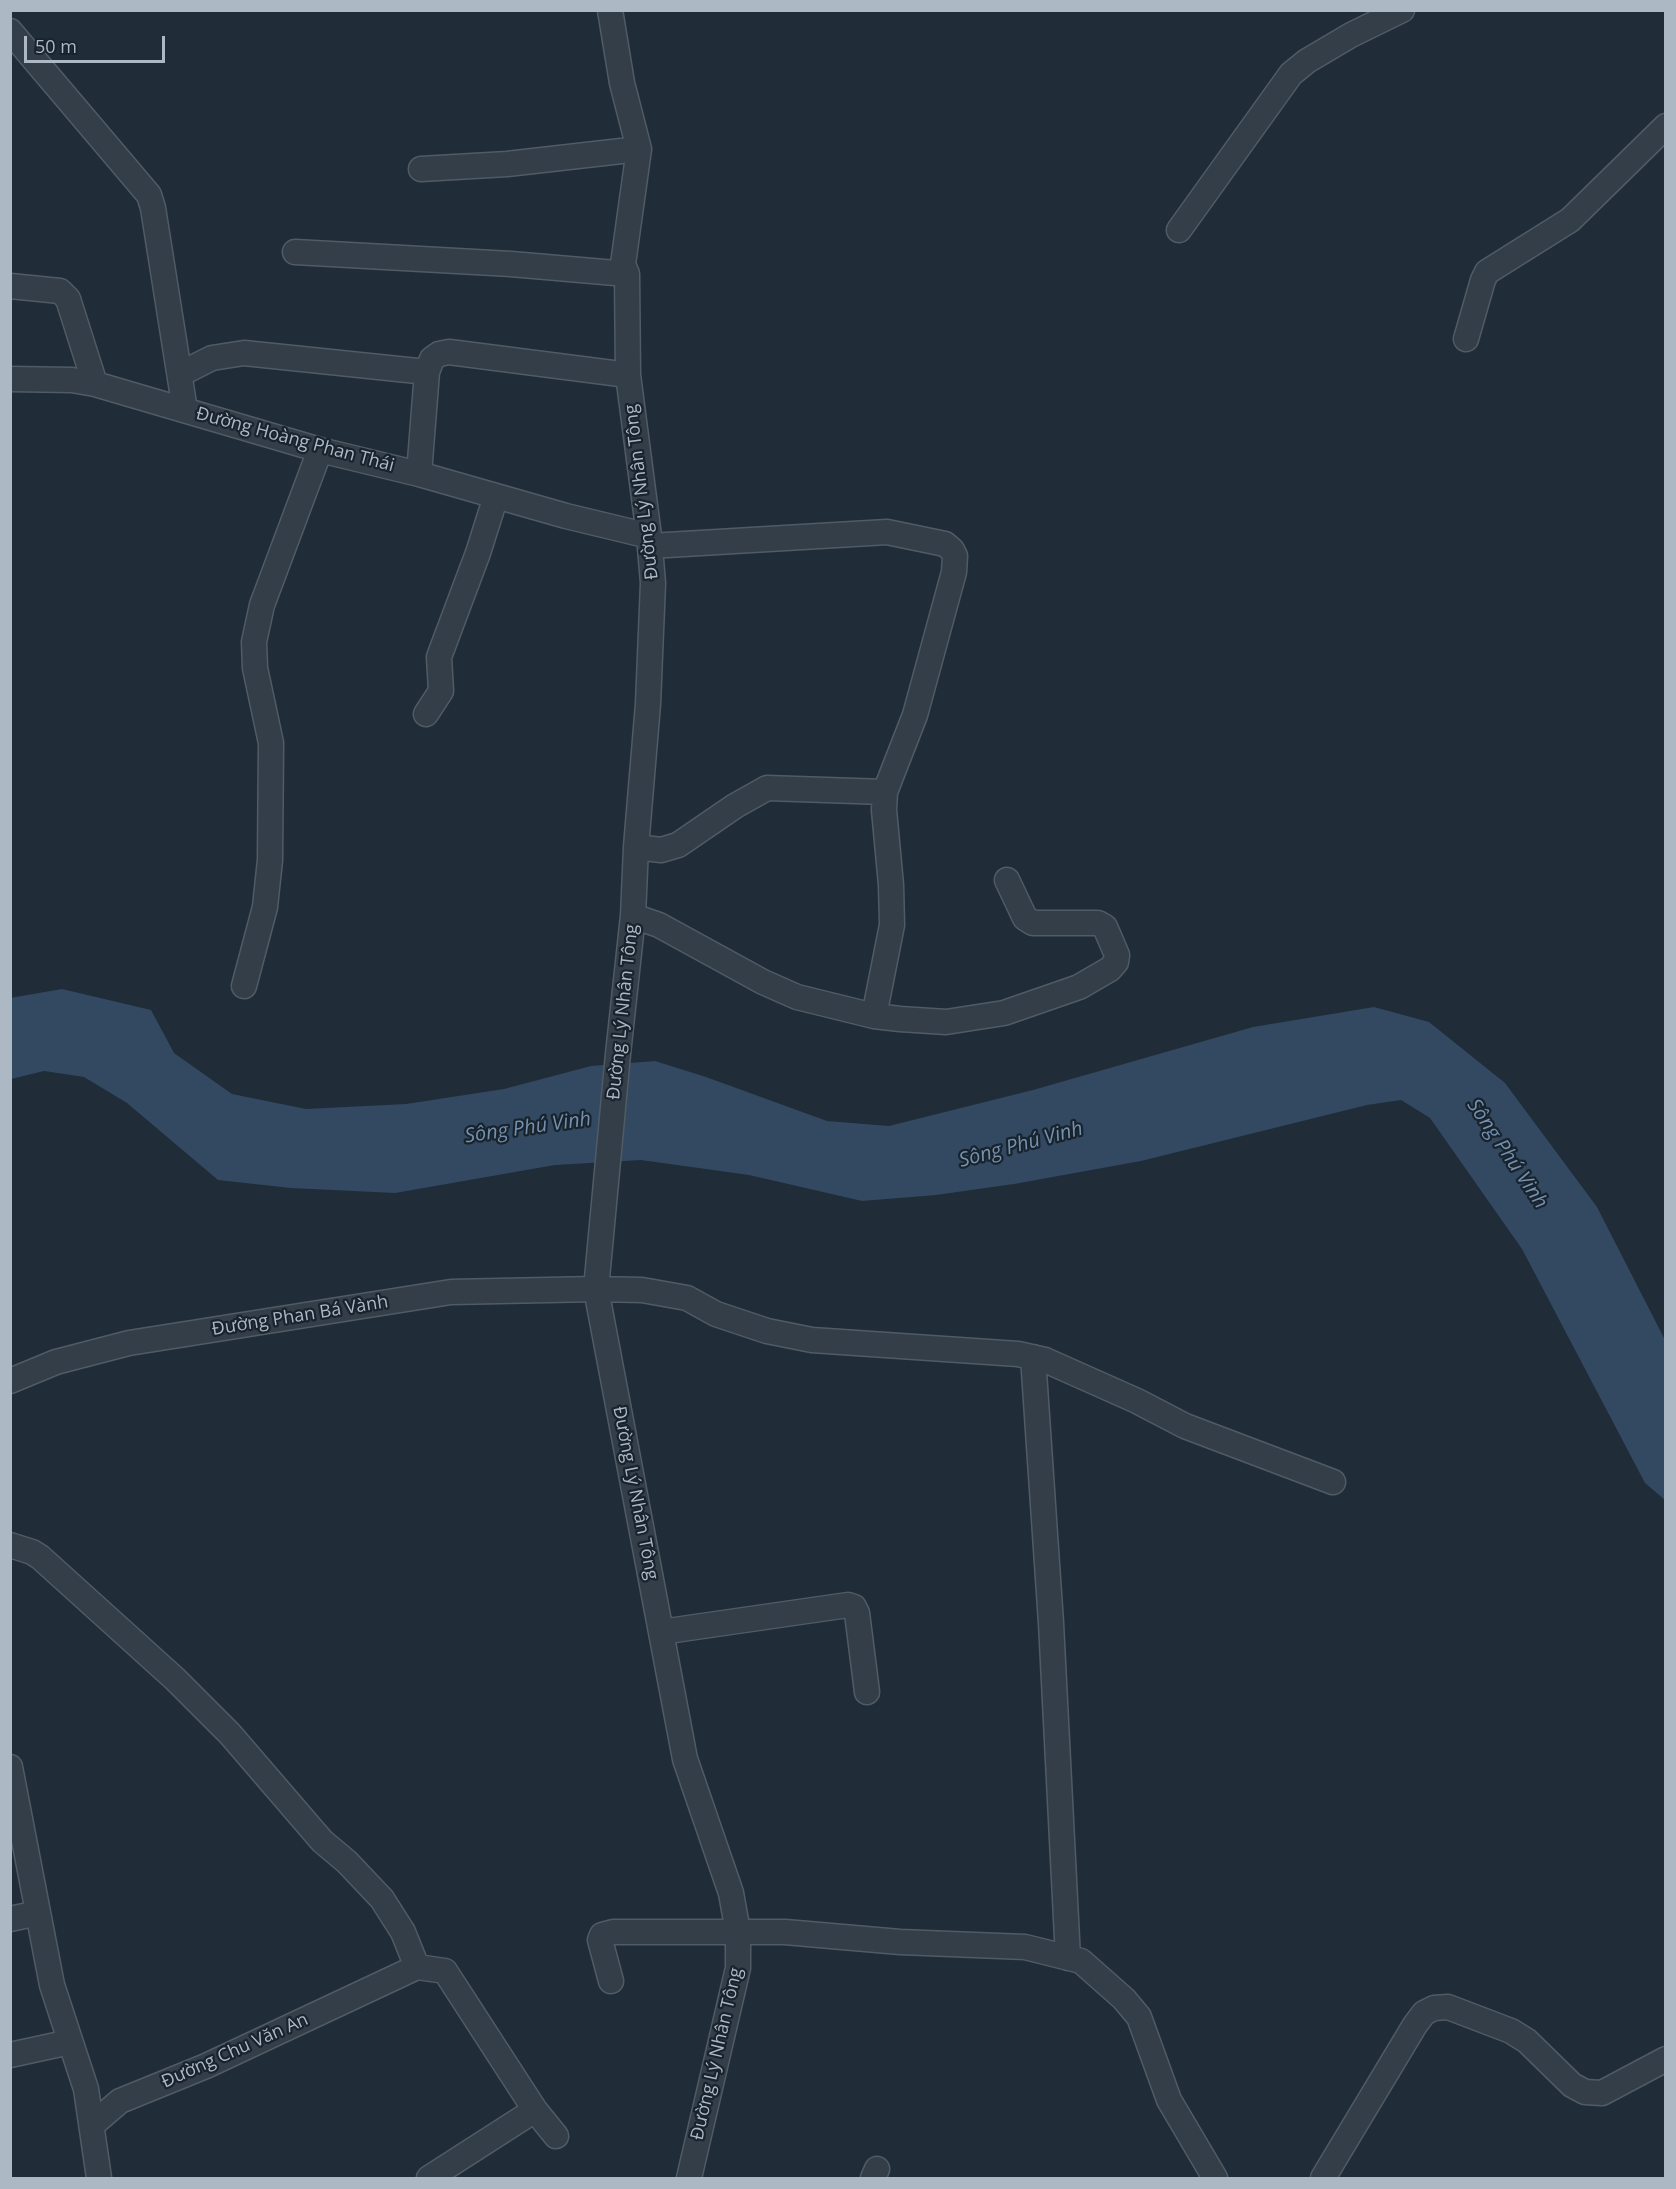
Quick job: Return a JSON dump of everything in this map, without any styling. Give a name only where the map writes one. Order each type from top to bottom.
[{"type":"street","name":"Đường Lý Nhân Tông","points":[[610,10],[622,83],[639,149],[623,264],[627,274],[628,375],[650,541],[653,582],[648,704],[636,848],[633,916],[596,1289],[685,1759],[731,1893],[738,1932],[738,1968],[689,2178]]},
{"type":"street","points":[[1179,230],[1291,74],[1307,61],[1351,35],[1402,10]]},
{"type":"street","name":"Đường Hoàng Phan Thái","points":[[10,31],[149,195],[185,410],[320,450],[419,474],[650,541],[887,532],[945,544],[952,550],[955,556],[954,572],[915,714],[885,792]]},
{"type":"street","points":[[1466,339],[1487,272],[1570,220],[1665,126]]},
{"type":"street","points":[[422,169],[507,164],[639,149]]},
{"type":"street","points":[[295,252],[511,264],[627,274]]},
{"type":"street","points":[[10,286],[60,291],[68,298],[95,384]]},
{"type":"street","points":[[419,474],[427,372],[432,359],[439,354],[449,352],[628,375]]},
{"type":"street","points":[[180,374],[212,358],[244,353],[427,372]]},
{"type":"street","points":[[10,379],[72,380],[95,384],[185,410]]},
{"type":"street","points":[[244,986],[265,907],[270,860],[271,743],[255,668],[254,642],[259,615],[269,583],[320,450]]},
{"type":"street","points":[[426,714],[441,691],[439,657],[478,553],[496,496]]},
{"type":"street","points":[[636,848],[661,850],[678,845],[735,806],[767,788],[885,792],[884,810],[892,925],[874,1016]]},
{"type":"street","points":[[633,916],[659,925],[763,982],[797,997],[874,1016],[946,1022],[1004,1013],[1079,987],[1110,969],[1116,962],[1118,955],[1105,927],[1098,923],[1033,923],[1025,918],[1008,880]]},
{"type":"street","name":"Đường Phan Bá Vành","points":[[10,1381],[56,1362],[129,1342],[451,1292],[642,1290],[687,1298],[716,1314],[767,1331],[812,1340],[1018,1354],[1045,1360],[1137,1401],[1185,1426],[1333,1482]]},
{"type":"street","points":[[1034,1358],[1051,1623],[1068,1958]]},
{"type":"street","points":[[10,1545],[40,1557],[175,1679],[230,1734],[316,1834],[367,1882],[382,1899],[425,1968],[445,1971],[535,2110],[556,2136]]},
{"type":"street","points":[[661,1632],[854,1606],[857,1613],[867,1692]]},
{"type":"street","points":[[10,1767],[52,1985],[86,2090],[99,2178]]},
{"type":"street","points":[[10,1919],[38,1913]]},
{"type":"street","points":[[611,1981],[600,1940],[602,1935],[613,1932],[785,1932],[900,1942],[1025,1947],[1081,1961],[1124,1999],[1139,2017],[1169,2100],[1215,2178]]},
{"type":"street","name":"Đường Chu Văn An","points":[[92,2125],[120,2101],[206,2066],[425,1968]]},
{"type":"street","points":[[1323,2178],[1415,2025],[1424,2013],[1434,2008],[1448,2007],[1511,2031],[1527,2041],[1572,2085],[1585,2092],[1602,2092],[1665,2059]]},
{"type":"street","points":[[10,2055],[70,2042]]},
{"type":"street","points":[[429,2178],[535,2110]]},
{"type":"water","name":"Sông Phú Vinh","points":[[62,989],[151,1010],[174,1053],[232,1094],[306,1109],[406,1104],[504,1089],[591,1066],[655,1061],[827,1121],[889,1126],[1033,1090],[1253,1027],[1374,1007],[1429,1022],[1505,1083],[1597,1207],[1665,1340],[1665,1500],[1645,1483],[1522,1249],[1430,1118],[1401,1100],[1367,1105],[1141,1161],[1014,1184],[936,1195],[862,1201],[749,1175],[641,1160],[555,1165],[395,1193],[291,1188],[218,1180],[127,1103],[84,1077],[44,1071],[11,1079],[10,998]]}]
